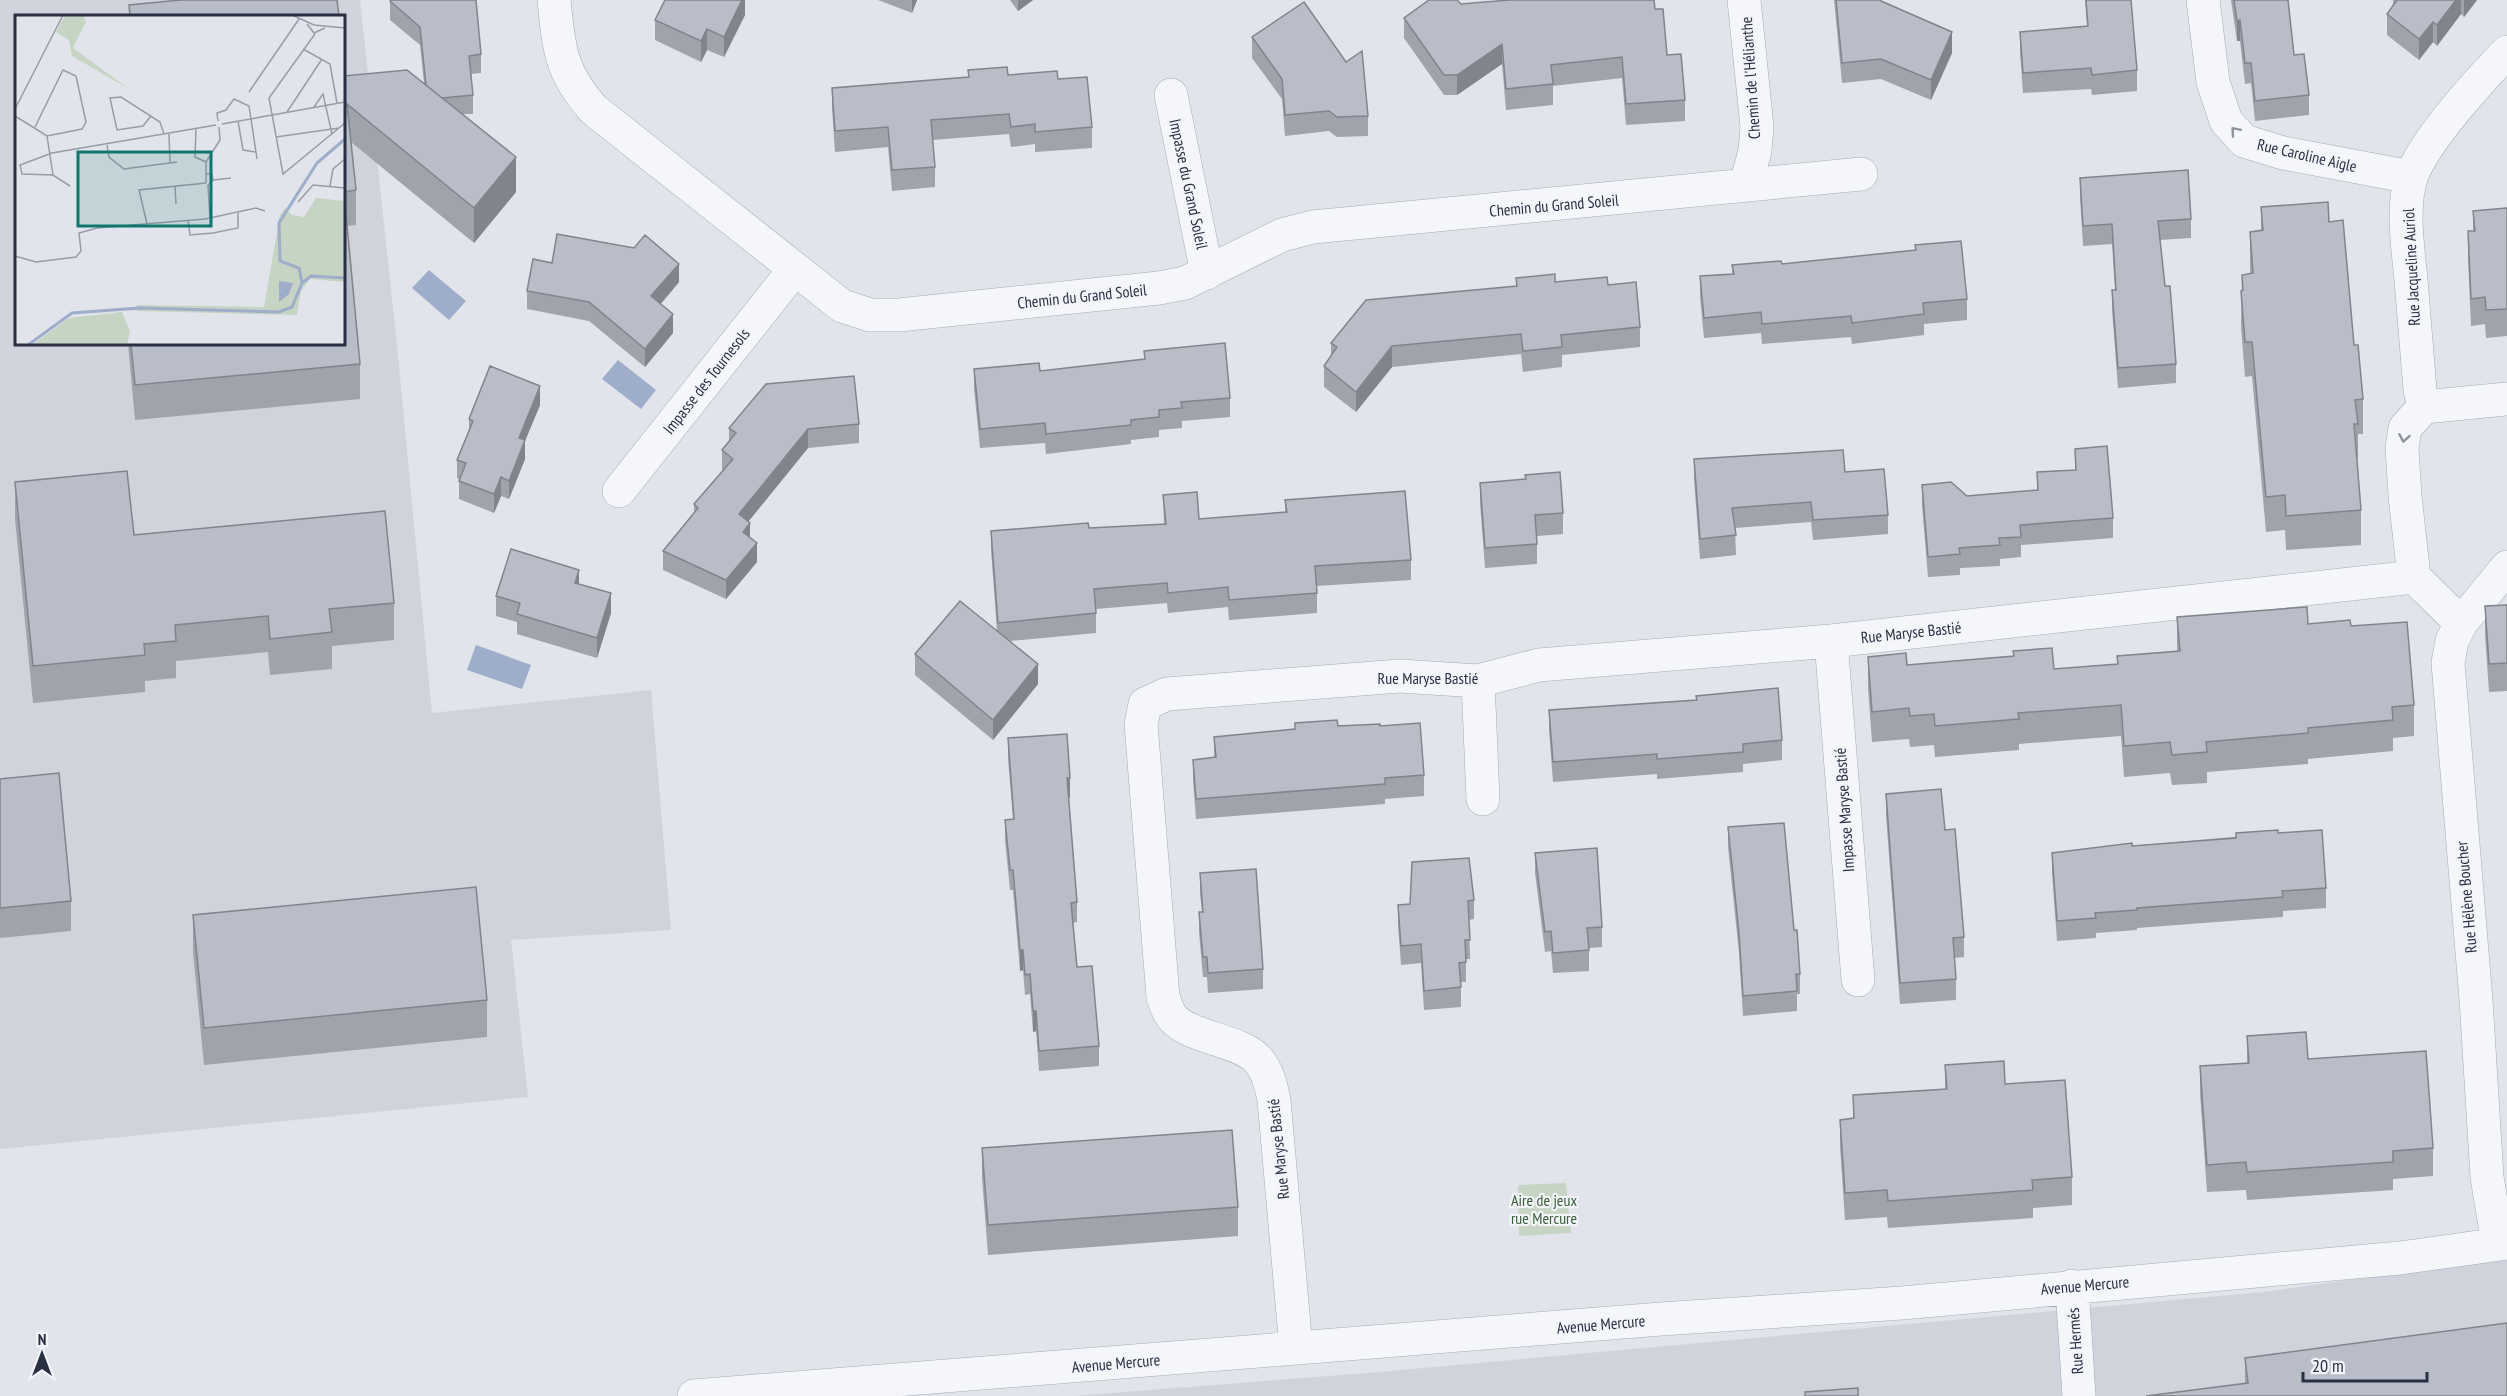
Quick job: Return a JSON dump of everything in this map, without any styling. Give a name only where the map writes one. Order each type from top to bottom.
[{"type":"street","name":"Chemin du Grand Soleil","points":[[554,0],[563,64],[576,89],[593,110],[842,306],[870,315],[899,315],[1159,288],[1185,283],[1282,235],[1313,227],[1690,192],[1746,184]]},
{"type":"street","name":"Chemin de l'Hélianthe","points":[[1744,0],[1757,128],[1755,151],[1746,184]]},
{"type":"street","name":"Rue Caroline Aigle","points":[[2203,0],[2213,82],[2226,121],[2244,141],[2283,153],[2411,177]]},
{"type":"street","name":"Rue Jacqueline Auriol","points":[[2424,407],[2420,390],[2407,232],[2407,200],[2411,177],[2418,161],[2453,114],[2507,52]]},
{"type":"street","name":"Impasse du Grand Soleil","points":[[1170,95],[1207,273]]},
{"type":"street","points":[[1746,184],[1861,174]]},
{"type":"street","name":"Impasse des Tournesols","points":[[619,491],[794,270]]},
{"type":"street","points":[[2461,623],[2414,578],[2402,448],[2405,428],[2424,407],[2507,399]]},
{"type":"street","name":"Rue Hélène Boucher","points":[[2503,1244],[2487,1177],[2476,1000],[2448,663],[2452,641],[2461,623],[2507,567]]},
{"type":"street","name":"Rue Maryse Bastié","points":[[1296,1348],[1274,1100],[1269,1078],[1258,1059],[1241,1049],[1188,1028],[1170,1016],[1163,997],[1141,724],[1145,704],[1167,694],[1400,676],[1478,681],[1539,665],[1831,640],[2414,578]]},
{"type":"street","name":"Impasse Maryse Bastié","points":[[1831,640],[1857,980]]},
{"type":"street","points":[[1478,681],[1483,799]]},
{"type":"street","name":"Avenue Mercure","points":[[694,1396],[1661,1319],[1902,1303],[2400,1258],[2503,1244]]},
{"type":"street","name":"Rue Hermés","points":[[2072,1286],[2079,1396]]},
{"type":"shaded area","points":[[0,0],[360,0],[397,345],[432,713],[651,690],[671,930],[511,940],[528,1097],[0,1149]]},
{"type":"shaded area","points":[[2507,1258],[2507,1396],[1073,1396],[1367,1373],[2263,1292]]},
{"type":"green space","name":"Aire de jeux rue Mercure","points":[[1566,1183],[1571,1233],[1519,1236],[1518,1185]]},
{"type":"water","points":[[429,270],[466,301],[449,320],[412,288]]},
{"type":"water","points":[[618,360],[656,390],[641,409],[602,379]]},
{"type":"water","points":[[476,645],[531,665],[522,689],[467,670]]},
{"type":"building","points":[[180,0],[337,0],[339,15],[130,15],[129,5]]},
{"type":"building","points":[[391,0],[476,0],[481,54],[469,56],[473,95],[442,98],[426,85],[420,27]]},
{"type":"building","points":[[665,0],[742,0],[724,37],[707,29],[701,41],[655,20]]},
{"type":"building","points":[[1429,0],[1457,0],[1461,4],[1509,0],[1654,0],[1655,9],[1663,9],[1667,55],[1681,54],[1685,100],[1626,104],[1622,57],[1551,65],[1553,84],[1506,89],[1502,44],[1457,75],[1444,75],[1404,18]]},
{"type":"building","points":[[1836,0],[1880,0],[1952,32],[1931,80],[1881,59],[1842,63]]},
{"type":"building","points":[[2086,0],[2131,0],[2137,70],[2092,75],[2091,68],[2023,73],[2020,32],[2088,26]]},
{"type":"building","points":[[2234,0],[2288,0],[2294,55],[2304,54],[2309,95],[2255,101],[2251,63],[2245,63],[2240,20],[2237,21]]},
{"type":"building","points":[[2397,0],[2456,0],[2437,25],[2433,22],[2419,39],[2387,14]]},
{"type":"building","points":[[1304,2],[1346,62],[1362,51],[1368,116],[1337,117],[1329,111],[1285,115],[1282,79],[1252,37]]},
{"type":"building","points":[[1007,67],[1008,75],[1057,71],[1058,79],[1087,77],[1092,127],[1035,132],[1035,124],[1011,127],[1009,114],[931,120],[935,167],[892,170],[888,127],[835,131],[832,88],[969,77],[968,70]]},
{"type":"building","points":[[407,70],[516,157],[474,208],[347,104],[356,190],[345,192],[345,76]]},
{"type":"building","points":[[2188,170],[2191,219],[2158,221],[2165,286],[2170,286],[2176,364],[2118,368],[2112,290],[2116,290],[2112,224],[2083,226],[2080,178]]},
{"type":"building","points":[[2328,202],[2329,222],[2343,220],[2354,345],[2358,345],[2363,399],[2355,400],[2358,424],[2354,424],[2361,510],[2286,516],[2285,495],[2266,497],[2252,342],[2245,342],[2242,275],[2253,273],[2250,232],[2263,230],[2261,207]]},
{"type":"building","points":[[345,203],[360,364],[135,385],[131,345],[345,345]]},
{"type":"building","points":[[2507,208],[2507,309],[2486,310],[2485,297],[2471,299],[2468,231],[2475,231],[2473,211]]},
{"type":"building","points":[[557,234],[634,248],[645,235],[679,264],[651,296],[673,314],[645,349],[589,302],[527,291],[533,259],[552,263]]},
{"type":"building","points":[[1961,241],[1967,299],[1923,303],[1924,314],[1852,323],[1851,316],[1762,324],[1761,312],[1704,318],[1700,276],[1734,274],[1732,265],[1781,261],[1782,264],[1916,250],[1915,245]]},
{"type":"building","points":[[1555,274],[1555,282],[1607,277],[1608,285],[1636,282],[1640,327],[1561,335],[1562,347],[1523,351],[1521,334],[1392,346],[1356,392],[1324,366],[1337,347],[1331,343],[1366,300],[1517,286],[1516,278]]},
{"type":"building","points":[[1225,343],[1230,398],[1181,402],[1182,408],[1159,410],[1159,417],[1131,420],[1131,425],[1046,434],[1045,423],[980,429],[974,369],[1039,363],[1040,371],[1145,359],[1144,351]]},
{"type":"building","points":[[490,366],[540,386],[519,438],[525,440],[509,481],[501,477],[494,494],[459,481],[466,463],[457,460],[473,421],[469,419]]},
{"type":"building","points":[[854,376],[859,424],[808,429],[739,514],[750,523],[743,532],[757,543],[726,580],[663,551],[698,508],[694,504],[733,459],[722,450],[736,433],[729,428],[766,384]]},
{"type":"building","points":[[2107,446],[2113,518],[2020,525],[2021,537],[1999,538],[2000,545],[1959,548],[1960,554],[1928,557],[1922,485],[1951,482],[1967,496],[2038,490],[2037,472],[2076,470],[2075,449]]},
{"type":"building","points":[[1843,450],[1845,472],[1884,469],[1888,515],[1813,520],[1811,502],[1732,508],[1736,535],[1700,539],[1694,459]]},
{"type":"building","points":[[127,471],[134,535],[385,511],[394,603],[329,609],[332,632],[270,639],[268,616],[175,625],[176,641],[144,644],[145,655],[33,666],[15,482]]},
{"type":"building","points":[[1560,472],[1563,513],[1535,515],[1537,544],[1485,548],[1480,483],[1526,479],[1525,475]]},
{"type":"building","points":[[1405,491],[1411,560],[1315,566],[1317,593],[1229,600],[1228,587],[1168,593],[1167,583],[1094,589],[1096,613],[998,623],[991,531],[1088,523],[1089,528],[1166,524],[1163,495],[1197,492],[1199,519],[1287,512],[1285,500]]},
{"type":"building","points":[[511,549],[579,570],[575,583],[611,593],[597,638],[517,614],[520,603],[496,596]]},
{"type":"building","points":[[960,601],[1038,664],[993,720],[915,654]]},
{"type":"building","points":[[2507,605],[2507,663],[2489,664],[2485,606]]},
{"type":"building","points":[[2307,607],[2308,624],[2350,620],[2351,626],[2407,622],[2414,705],[2392,707],[2393,720],[2308,728],[2308,733],[2206,742],[2207,752],[2172,755],[2170,742],[2124,746],[2121,705],[2018,713],[2019,719],[1935,726],[1934,714],[1910,716],[1909,708],[1872,712],[1868,657],[1906,653],[1907,665],[2014,656],[2013,651],[2052,648],[2054,669],[2118,664],[2117,656],[2180,651],[2177,617]]},
{"type":"building","points":[[1778,688],[1782,740],[1743,744],[1743,752],[1657,759],[1657,754],[1553,762],[1549,710],[1697,700],[1696,696]]},
{"type":"building","points":[[1337,720],[1338,726],[1420,723],[1424,775],[1385,778],[1385,784],[1196,799],[1193,760],[1216,757],[1214,737],[1295,729],[1295,723]]},
{"type":"building","points":[[1067,734],[1070,778],[1067,778],[1077,902],[1071,903],[1077,967],[1092,966],[1099,1046],[1039,1051],[1030,974],[1025,975],[1023,950],[1020,950],[1013,870],[1010,870],[1005,820],[1014,819],[1008,738]]},
{"type":"building","points":[[59,773],[71,901],[0,908],[0,779]]},
{"type":"building","points":[[1941,789],[1945,830],[1955,829],[1964,937],[1953,938],[1956,979],[1900,983],[1886,794]]},
{"type":"building","points":[[1784,823],[1794,930],[1797,930],[1800,974],[1796,974],[1797,991],[1743,996],[1728,827]]},
{"type":"building","points":[[2278,830],[2278,833],[2322,830],[2326,888],[2282,891],[2283,897],[2137,908],[2137,910],[2095,913],[2096,918],[2057,921],[2052,853],[2132,843],[2132,846],[2236,838],[2236,833]]},
{"type":"building","points":[[1597,848],[1602,927],[1587,928],[1589,950],[1553,953],[1551,931],[1545,932],[1535,853]]},
{"type":"building","points":[[1469,858],[1474,900],[1468,901],[1470,940],[1465,940],[1466,962],[1459,963],[1461,987],[1424,991],[1421,944],[1401,946],[1398,905],[1410,904],[1412,862]]},
{"type":"building","points":[[1256,869],[1263,969],[1208,973],[1207,957],[1203,957],[1199,912],[1203,912],[1200,873]]},
{"type":"building","points":[[476,887],[487,1000],[204,1028],[193,915]]},
{"type":"building","points":[[2306,1032],[2308,1059],[2426,1051],[2433,1148],[2393,1151],[2393,1162],[2247,1172],[2246,1162],[2207,1165],[2200,1066],[2249,1063],[2247,1036]]},
{"type":"building","points":[[2004,1061],[2005,1084],[2065,1080],[2072,1177],[2032,1180],[2033,1190],[1888,1201],[1887,1190],[1845,1193],[1840,1120],[1854,1118],[1853,1095],[1947,1089],[1945,1065]]},
{"type":"building","points":[[1232,1130],[1238,1207],[988,1225],[982,1148]]},
{"type":"building","points":[[2507,1323],[2507,1396],[2146,1396],[2248,1383],[2245,1358]]},
{"type":"building","points":[[1858,1388],[1858,1396],[1805,1396],[1805,1392]]}]
